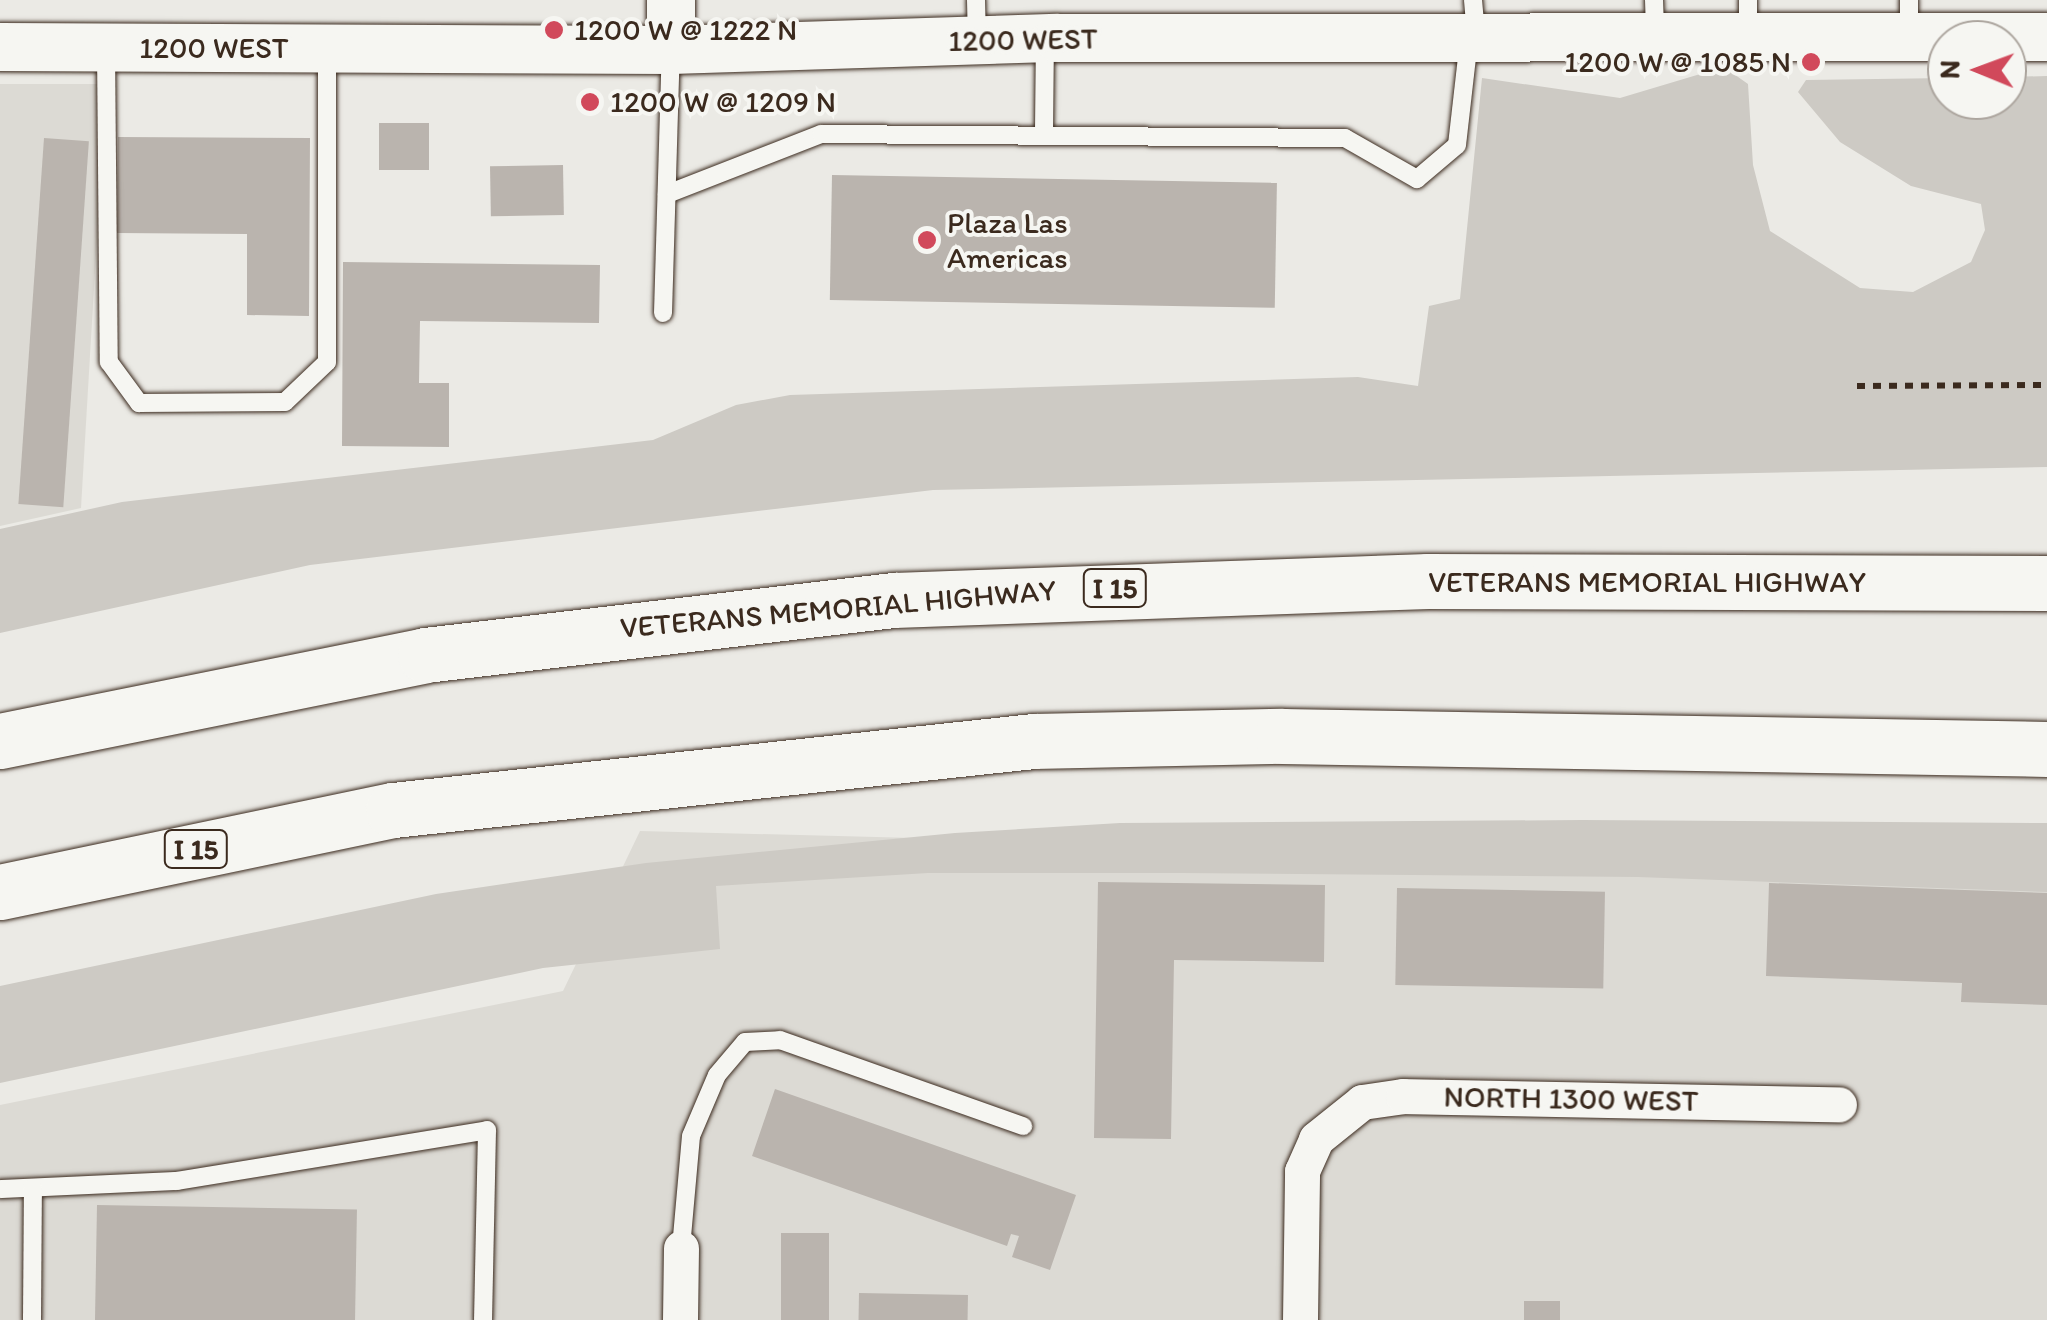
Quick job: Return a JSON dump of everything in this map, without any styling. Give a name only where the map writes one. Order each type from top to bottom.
[{"type":"highway","name":"VETERANS MEMORIAL HIGHWAY","points":[[0,741],[425,655],[894,600],[1368,582],[2047,583]]},
{"type":"highway","name":"I 15","points":[[0,892],[393,810],[1033,741],[1282,736],[2047,749]]},
{"type":"street","points":[[671,0],[671,50]]},
{"type":"street","name":"1200 WEST","points":[[0,48],[671,50],[977,20],[1045,39],[1655,19],[1909,19],[2047,36]]},
{"type":"street","name":"NORTH 1300 WEST","points":[[1300,1320],[1302,1171],[1316,1139],[1362,1102],[1402,1096],[1839,1104]]},
{"type":"street","points":[[680,1320],[681,1248]]},
{"type":"lane","points":[[667,194],[822,134],[1044,132],[1345,138],[1417,179],[1457,144],[1473,25]]},
{"type":"lane","points":[[1044,132],[1045,39]]},
{"type":"lane","points":[[106,48],[108,362],[139,404],[285,402],[327,362],[326,49]]},
{"type":"lane","points":[[663,313],[671,50]]},
{"type":"lane","points":[[681,1248],[691,1136],[717,1075],[746,1042],[780,1040],[1023,1126]]},
{"type":"lane","points":[[0,1189],[177,1181],[487,1130],[483,1320]]},
{"type":"lane","points":[[32,1320],[34,1188]]},
{"type":"path","points":[[1856,386],[2047,385]]},
{"type":"shaded area","points":[[1707,72],[1731,72],[1748,84],[1753,165],[1770,231],[1860,288],[1913,292],[1971,262],[1985,230],[1981,204],[1911,186],[1840,142],[1798,92],[1806,80],[1927,78],[1927,120],[2027,120],[2027,76],[2047,76],[2047,467],[933,490],[310,565],[0,633],[0,529],[122,502],[653,440],[736,405],[790,395],[1358,377],[1418,386],[1429,306],[1460,299],[1482,78],[1620,98]]},
{"type":"shaded area","points":[[0,84],[106,84],[81,508],[0,526]]},
{"type":"shaded area","points":[[1120,823],[2047,823],[2047,892],[1638,877],[1182,873],[928,873],[716,886],[720,949],[543,968],[0,1083],[0,986],[436,894],[646,863],[955,833]]},
{"type":"shaded area","points":[[640,831],[2047,867],[2047,1320],[0,1320],[0,1105],[563,991]]},
{"type":"building","points":[[379,123],[429,123],[429,170],[379,170]]},
{"type":"building","points":[[118,137],[310,138],[309,316],[247,315],[247,234],[117,233]]},
{"type":"building","points":[[44,138],[89,141],[63,507],[18,504]]},
{"type":"building","points":[[563,165],[564,215],[491,216],[490,166]]},
{"type":"building","points":[[832,175],[1277,183],[1275,308],[830,300]]},
{"type":"building","points":[[343,262],[600,265],[599,323],[420,321],[419,383],[449,383],[449,447],[342,446]]},
{"type":"building","points":[[1098,882],[1325,885],[1324,962],[1174,960],[1171,1139],[1094,1138]]},
{"type":"building","points":[[1769,883],[2047,893],[2047,1005],[1961,1002],[1962,983],[1766,976]]},
{"type":"building","points":[[1397,888],[1605,892],[1603,989],[1395,985]]},
{"type":"building","points":[[775,1089],[1076,1195],[1050,1270],[1012,1257],[1019,1236],[1011,1234],[1007,1246],[752,1156]]},
{"type":"building","points":[[97,1205],[357,1210],[355,1320],[95,1320]]},
{"type":"building","points":[[781,1233],[829,1233],[829,1320],[781,1320]]},
{"type":"building","points":[[859,1293],[968,1295],[968,1320],[859,1320]]},
{"type":"building","points":[[1524,1301],[1560,1301],[1560,1320],[1524,1320]]},
{"type":"place","name":"1200 W @ 1222 N","points":[[554,30]]},
{"type":"place","name":"1200 W @ 1085 N","points":[[1811,62]]},
{"type":"place","name":"1200 W @ 1209 N","points":[[590,102]]},
{"type":"place","name":"Plaza Las Americas","points":[[927,240]]}]
